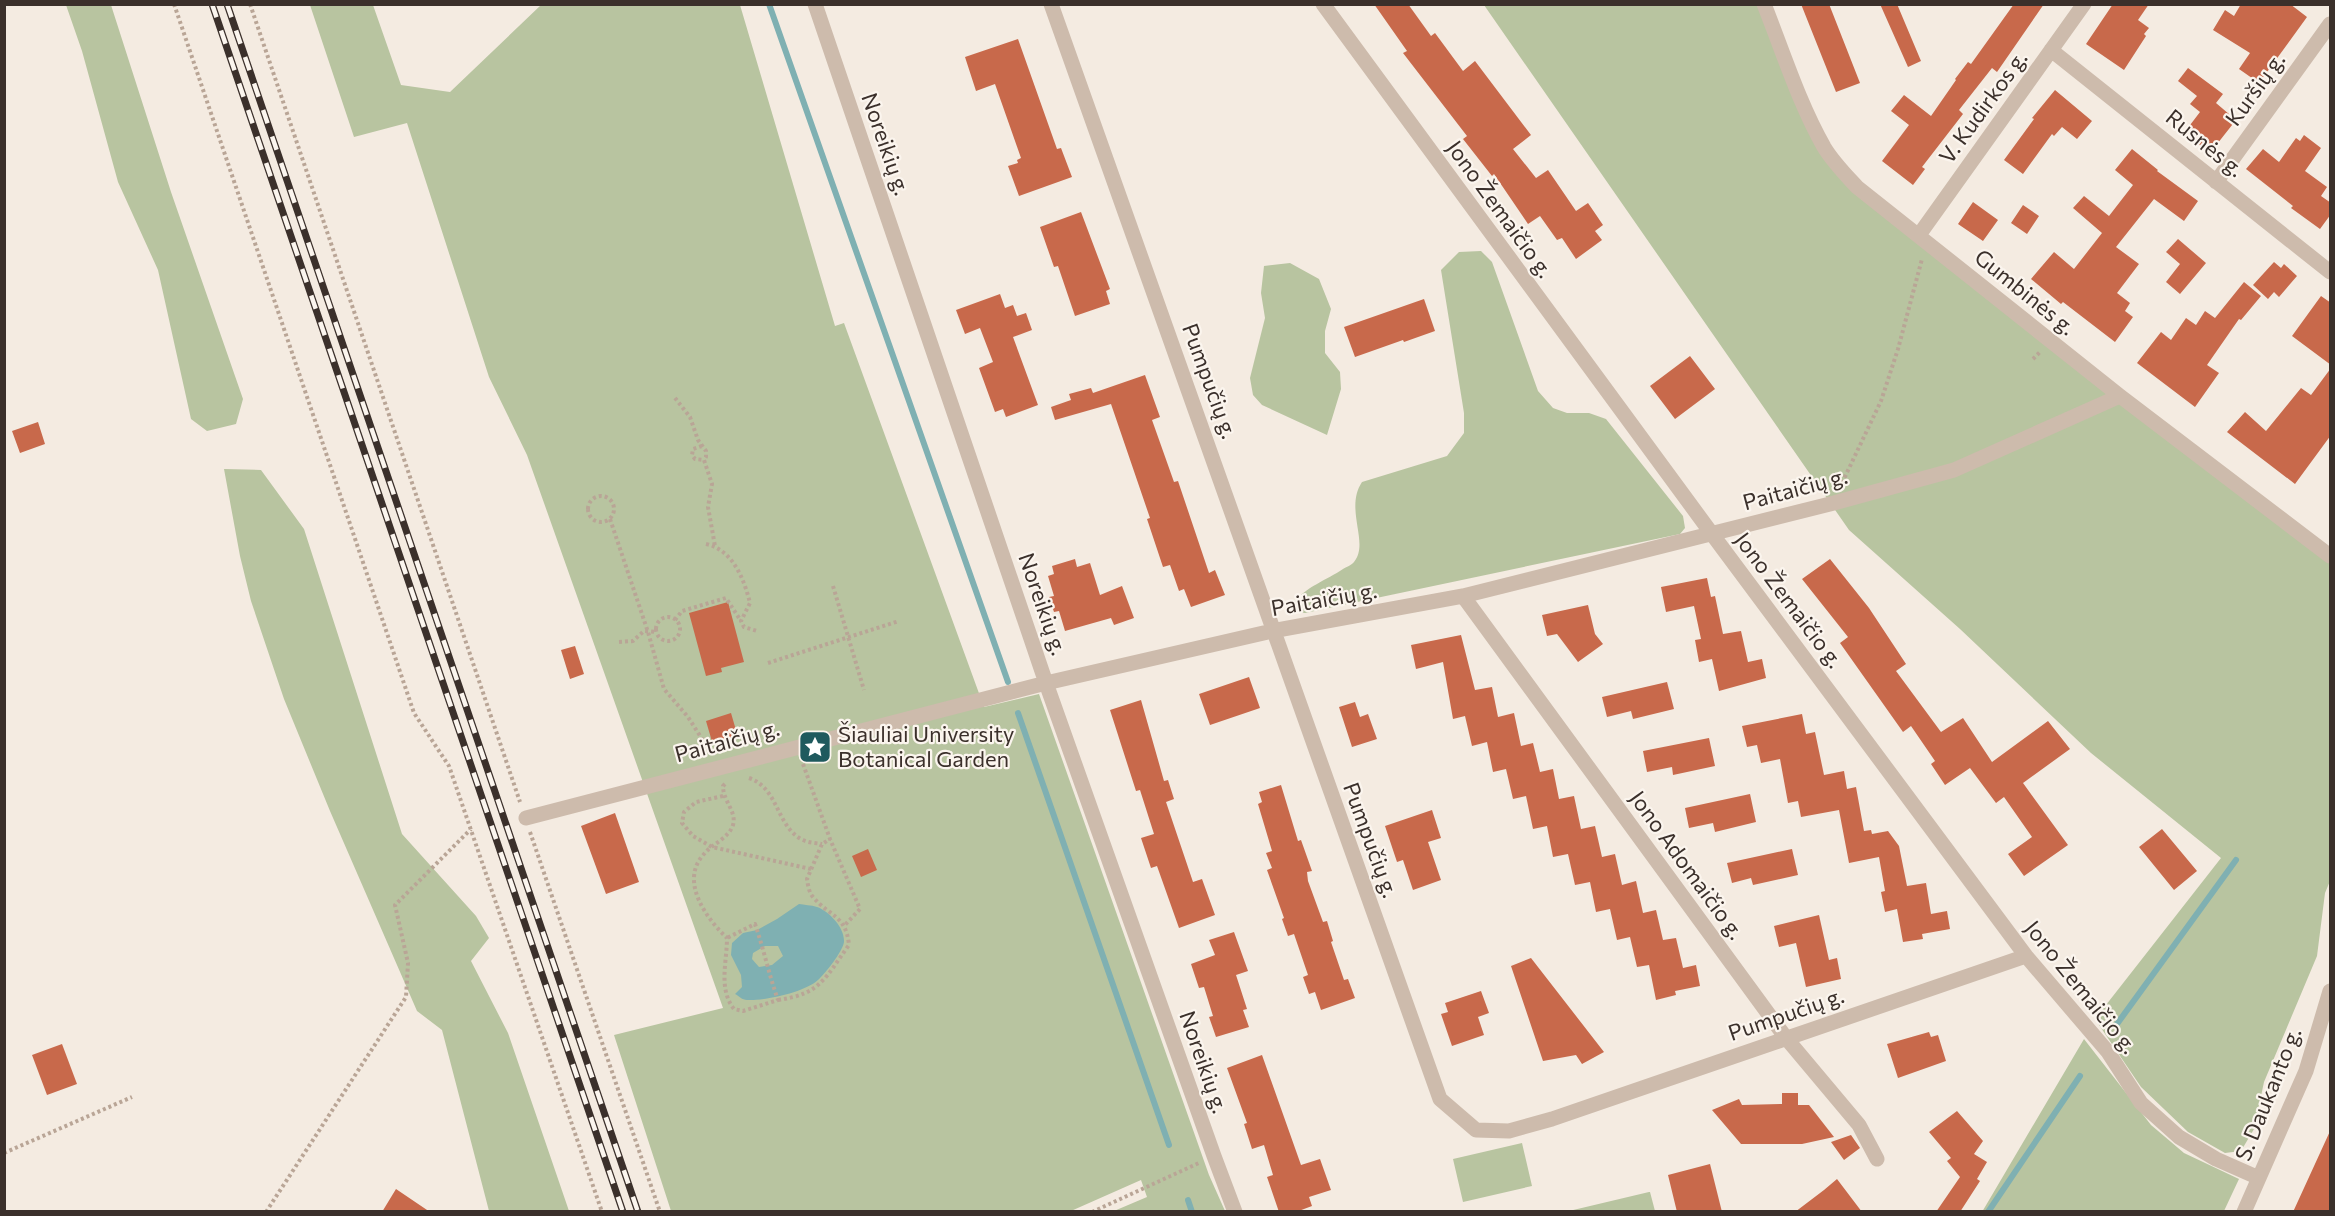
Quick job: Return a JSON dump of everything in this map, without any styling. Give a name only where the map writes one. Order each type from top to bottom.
[{"type":"street","name":"Pumpučių g.","points":[[1051,4],[1440,1099],[1476,1130],[1509,1131],[1552,1119],[2026,956]]},
{"type":"street","name":"Jono Žemaičio g.","points":[[1323,4],[1712,534],[2026,956],[2108,1052],[2141,1103],[2179,1137],[2216,1159],[2259,1178]]},
{"type":"street","name":"Gumbinės g.","points":[[1764,4],[1825,148],[1839,168],[1857,187],[2120,396],[2331,556]]},
{"type":"street","name":"V. Kudirkos g.","points":[[1918,235],[2084,4]]},
{"type":"street","name":"Noreikių g.","points":[[819,6],[1046,683],[1235,1212]]},
{"type":"street","name":"Kuršių g.","points":[[2216,182],[2331,24]]},
{"type":"street","name":"Rusnės g.","points":[[2051,50],[2331,272]]},
{"type":"street","name":"Paitaičių g.","points":[[526,818],[1046,683],[1272,631],[1463,596],[1834,503],[1954,470],[2120,396]]},
{"type":"street","name":"Jono Adomaičio g.","points":[[1463,596],[1786,1038],[1859,1125],[1877,1159]]},
{"type":"street","name":"S. Daukanto g.","points":[[2244,1212],[2306,1071],[2331,992]]},
{"type":"path","points":[[174,4],[414,713],[450,766],[602,1212]]},
{"type":"path","points":[[250,4],[660,1212]]},
{"type":"path","points":[[1834,503],[1881,401],[1898,349],[1923,254],[1918,235]]},
{"type":"path","points":[[675,398],[690,417],[698,440],[706,451],[704,460],[712,484],[708,507],[715,546]]},
{"type":"path","points":[[702,446],[693,449],[692,455],[695,459],[704,460]]},
{"type":"path","points":[[610,519],[598,522],[591,517],[589,505],[593,499],[605,497],[612,502],[614,511],[610,519],[648,632],[664,689],[688,717],[720,766]]},
{"type":"path","points":[[706,544],[715,546],[732,560],[745,584],[750,603],[741,621]]},
{"type":"path","points":[[833,586],[864,690]]},
{"type":"path","points":[[675,620],[681,611],[726,598],[744,627],[757,631]]},
{"type":"path","points":[[670,617],[680,628],[675,639],[664,640],[657,632],[658,624],[670,617]]},
{"type":"path","points":[[768,663],[899,621]]},
{"type":"path","points":[[619,642],[633,641],[644,631],[657,632]]},
{"type":"path","points":[[797,746],[830,839],[860,909],[844,926]]},
{"type":"path","points":[[741,779],[749,778],[760,782],[774,798],[784,823],[803,840],[822,844]]},
{"type":"path","points":[[728,783],[723,786],[723,796],[733,813],[733,825],[725,836],[704,854],[694,868],[693,883],[699,901],[727,938],[724,982],[726,999],[734,1009],[743,1011],[778,999],[799,998],[816,989],[849,945],[848,933],[842,921],[812,896],[807,879],[822,844],[830,839]]},
{"type":"path","points":[[723,796],[696,802],[684,812],[682,823],[693,836],[712,847],[811,869]]},
{"type":"path","points":[[266,1212],[406,998],[408,963],[395,905],[471,829]]},
{"type":"path","points":[[727,938],[755,924],[778,999]]},
{"type":"path","points":[[4,1153],[132,1097]]},
{"type":"path","points":[[1092,1212],[1214,1156]]},
{"type":"green space","points":[[66,5],[111,5],[171,192],[243,399],[236,424],[207,431],[191,419],[158,270],[118,182],[82,51]]},
{"type":"green space","points":[[310,5],[373,5],[401,85],[450,92],[541,5],[740,5],[835,326],[844,323],[984,707],[1039,694],[1209,1175],[1225,1211],[1114,1211],[1147,1197],[1141,1180],[1071,1211],[671,1211],[614,1035],[723,1008],[527,455],[489,377],[407,123],[354,137]]},
{"type":"green space","points":[[1484,5],[1764,5],[1839,168],[2330,556],[2330,881],[2325,893],[2317,956],[2264,1082],[2254,1129],[2241,1151],[2225,1153],[2188,1132],[2141,1087],[2095,1019],[2221,858],[2091,753],[1960,629],[1849,530]]},
{"type":"green space","points":[[1481,251],[1492,262],[1538,391],[1553,408],[1567,413],[1589,413],[1606,419],[1683,516],[1685,528],[1680,534],[1305,613],[1296,612],[1294,603],[1299,597],[1354,562],[1359,545],[1355,503],[1362,482],[1447,456],[1464,433],[1464,413],[1441,270],[1459,252]]},
{"type":"green space","points":[[1290,263],[1319,279],[1331,309],[1325,331],[1325,353],[1340,372],[1341,389],[1327,435],[1262,405],[1253,395],[1250,378],[1265,318],[1261,293],[1264,266]]},
{"type":"green space","points":[[224,469],[261,470],[304,529],[402,834],[476,916],[489,938],[471,961],[508,1033],[569,1211],[489,1211],[442,1030],[417,1011],[284,699],[251,601]]},
{"type":"green space","points":[[2084,1039],[2151,1125],[2184,1153],[2239,1179],[2224,1211],[1982,1212]]},
{"type":"green space","points":[[1522,1143],[1532,1186],[1463,1202],[1453,1159]]},
{"type":"green space","points":[[1649,1192],[1655,1211],[1569,1211]]},
{"type":"water","points":[[799,904],[822,909],[831,916],[842,931],[843,946],[829,968],[812,984],[795,992],[774,997],[744,999],[735,994],[742,987],[741,975],[731,955],[732,943],[743,933],[757,930]],"holes":[[[765,946],[778,946],[783,956],[772,965],[759,967],[752,959],[753,953]]]},
{"type":"building","points":[[1374,4],[1408,4],[1431,36],[1435,33],[1463,71],[1475,61],[1531,135],[1513,149],[1536,178],[1548,170],[1576,211],[1588,203],[1603,225],[1595,231],[1602,240],[1576,259],[1562,238],[1557,240],[1540,216],[1528,224],[1494,174],[1492,176],[1463,139],[1467,136],[1403,53],[1407,51]]},
{"type":"building","points":[[1801,4],[1829,4],[1860,83],[1836,92]]},
{"type":"building","points":[[1880,4],[1897,4],[1921,61],[1908,67]]},
{"type":"building","points":[[2014,4],[2044,4],[1997,72],[1992,68],[1959,110],[1963,114],[1922,167],[1925,169],[1913,185],[1882,161],[1909,125],[1891,111],[1904,95],[1931,116],[1955,79],[1968,62],[1971,64]]},
{"type":"building","points":[[2113,4],[2149,4],[2138,20],[2149,28],[2144,34],[2146,36],[2124,70],[2086,44]]},
{"type":"building","points":[[2241,4],[2290,4],[2307,17],[2259,83],[2239,69],[2250,53],[2213,30],[2225,10],[2234,16]]},
{"type":"building","points":[[1018,39],[1057,149],[1061,148],[1072,177],[1019,196],[1008,166],[1018,163],[1017,160],[1021,158],[995,84],[976,91],[965,57]]},
{"type":"building","points":[[2188,68],[2223,94],[2216,103],[2236,120],[2210,153],[2184,133],[2200,112],[2190,104],[2197,96],[2178,81]]},
{"type":"building","points":[[2055,90],[2092,121],[2077,139],[2062,127],[2054,136],[2052,134],[2023,174],[2004,160],[2034,119],[2032,118]]},
{"type":"building","points":[[2304,135],[2321,148],[2305,171],[2327,187],[2321,196],[2331,203],[2331,214],[2320,229],[2291,208],[2293,206],[2246,169],[2263,149],[2279,162],[2296,138],[2300,141]]},
{"type":"building","points":[[2132,149],[2157,171],[2198,201],[2184,221],[2154,199],[2116,247],[2139,264],[2117,293],[2130,303],[2125,311],[2133,317],[2115,342],[2063,302],[2061,304],[2031,279],[2054,252],[2074,269],[2102,233],[2073,208],[2084,196],[2109,216],[2133,185],[2115,170]]},
{"type":"building","points":[[1973,202],[1998,220],[1983,241],[1958,224]]},
{"type":"building","points":[[2023,205],[2039,216],[2027,234],[2011,223]]},
{"type":"building","points":[[1081,212],[1110,289],[1106,291],[1110,304],[1075,316],[1058,266],[1054,267],[1040,227]]},
{"type":"building","points":[[2178,239],[2206,263],[2180,294],[2166,282],[2180,264],[2166,252]]},
{"type":"building","points":[[2274,262],[2281,268],[2284,264],[2297,276],[2279,297],[2274,292],[2268,299],[2253,285]]},
{"type":"building","points":[[2244,282],[2261,296],[2241,320],[2239,319],[2207,365],[2219,373],[2195,407],[2137,363],[2161,332],[2171,340],[2186,318],[2196,325],[2205,311],[2215,318]]},
{"type":"building","points":[[1000,294],[1005,308],[1013,305],[1017,316],[1026,313],[1032,330],[1013,337],[1038,405],[1006,417],[1003,409],[995,412],[979,368],[993,362],[980,328],[965,334],[956,310]]},
{"type":"building","points":[[2321,296],[2331,303],[2331,365],[2292,336]]},
{"type":"building","points":[[1424,299],[1435,331],[1355,357],[1344,327]]},
{"type":"building","points":[[1690,356],[1715,389],[1675,419],[1650,386]]},
{"type":"building","points":[[2331,368],[2331,435],[2295,484],[2227,432],[2245,412],[2266,431],[2301,388],[2311,395]]},
{"type":"building","points":[[1145,375],[1160,417],[1152,420],[1174,482],[1178,481],[1209,573],[1215,570],[1225,595],[1191,607],[1184,589],[1179,591],[1170,565],[1163,567],[1147,519],[1150,518],[1111,404],[1055,420],[1051,407],[1071,400],[1069,394],[1091,388],[1093,393]]},
{"type":"building","points":[[38,422],[45,444],[20,453],[12,431]]},
{"type":"building","points":[[1075,559],[1077,567],[1090,563],[1100,595],[1122,586],[1134,618],[1114,625],[1111,618],[1065,631],[1059,611],[1054,612],[1049,597],[1054,596],[1048,576],[1054,574],[1052,566]]},
{"type":"building","points":[[1830,559],[1869,608],[1906,664],[1896,671],[1941,732],[1963,718],[1992,762],[2048,721],[2070,749],[2023,783],[2068,845],[2024,876],[2008,854],[2032,837],[2004,797],[1996,803],[1970,768],[1945,785],[1931,764],[1935,761],[1911,726],[1903,732],[1840,643],[1848,637],[1802,579]]},
{"type":"building","points":[[1707,578],[1711,597],[1715,596],[1723,634],[1741,631],[1748,662],[1762,659],[1766,678],[1719,691],[1712,659],[1699,662],[1695,640],[1701,639],[1694,606],[1666,612],[1661,587]]},
{"type":"building","points":[[728,602],[744,662],[721,668],[722,672],[706,676],[689,613]]},
{"type":"building","points":[[1588,605],[1595,634],[1603,644],[1578,662],[1557,634],[1547,636],[1542,615]]},
{"type":"building","points":[[1461,635],[1475,690],[1492,687],[1498,717],[1514,713],[1521,746],[1533,743],[1540,772],[1553,769],[1559,799],[1574,796],[1581,829],[1595,826],[1602,857],[1615,854],[1622,885],[1636,881],[1643,913],[1656,910],[1663,940],[1676,938],[1683,968],[1696,965],[1700,986],[1675,991],[1676,995],[1656,1000],[1649,965],[1637,967],[1630,937],[1617,940],[1610,909],[1596,912],[1590,882],[1575,885],[1568,854],[1553,857],[1547,826],[1533,829],[1526,796],[1513,799],[1506,769],[1493,772],[1487,742],[1472,746],[1465,716],[1453,719],[1443,662],[1416,669],[1411,645]]},
{"type":"building","points":[[575,646],[584,674],[570,679],[561,650]]},
{"type":"building","points":[[1249,677],[1260,708],[1210,725],[1199,694]]},
{"type":"building","points":[[1667,682],[1674,709],[1633,719],[1631,711],[1607,717],[1602,697]]},
{"type":"building","points":[[1141,700],[1164,781],[1168,780],[1174,799],[1166,802],[1193,882],[1202,879],[1215,915],[1179,928],[1157,866],[1151,868],[1141,838],[1154,834],[1140,790],[1136,791],[1110,710]]},
{"type":"building","points":[[1355,702],[1360,717],[1368,714],[1377,739],[1352,747],[1339,707]]},
{"type":"building","points":[[731,713],[738,737],[713,745],[706,721]]},
{"type":"building","points":[[1802,714],[1806,734],[1815,732],[1824,775],[1844,771],[1847,789],[1856,787],[1864,831],[1871,830],[1872,834],[1888,831],[1899,846],[1907,886],[1926,883],[1931,914],[1947,911],[1950,929],[1922,934],[1923,939],[1903,942],[1897,909],[1885,912],[1881,892],[1885,891],[1879,857],[1849,863],[1839,810],[1801,817],[1798,801],[1788,803],[1780,759],[1761,763],[1757,745],[1747,747],[1742,726]]},
{"type":"building","points":[[1709,738],[1715,766],[1673,775],[1672,767],[1647,772],[1643,751]]},
{"type":"building","points":[[1281,785],[1298,841],[1301,840],[1312,871],[1307,872],[1308,881],[1323,922],[1327,921],[1333,941],[1331,942],[1344,980],[1348,979],[1355,998],[1321,1010],[1315,992],[1309,994],[1303,977],[1308,975],[1294,934],[1288,936],[1267,870],[1272,868],[1266,853],[1272,851],[1258,804],[1262,802],[1259,792]]},
{"type":"building","points":[[1750,794],[1756,822],[1715,832],[1713,823],[1689,828],[1685,808]]},
{"type":"building","points":[[1432,810],[1441,838],[1428,842],[1441,880],[1413,890],[1403,860],[1397,862],[1385,826]]},
{"type":"building","points":[[615,813],[639,882],[606,894],[581,826]]},
{"type":"building","points":[[2162,829],[2197,871],[2174,890],[2139,847]]},
{"type":"building","points":[[868,849],[877,870],[861,877],[852,856]]},
{"type":"building","points":[[1792,849],[1798,875],[1753,885],[1751,878],[1732,883],[1727,863]]},
{"type":"building","points":[[1819,915],[1829,960],[1837,958],[1841,979],[1806,987],[1796,943],[1779,947],[1774,926]]},
{"type":"building","points":[[1234,932],[1248,971],[1236,975],[1247,1009],[1243,1010],[1249,1027],[1216,1037],[1209,1017],[1213,1016],[1204,987],[1199,988],[1191,964],[1215,955],[1209,940]]},
{"type":"building","points":[[1531,958],[1604,1052],[1582,1064],[1576,1055],[1543,1061],[1511,966]]},
{"type":"building","points":[[1481,991],[1489,1013],[1478,1017],[1484,1035],[1452,1046],[1441,1014],[1448,1012],[1445,1003]]},
{"type":"building","points":[[1929,1032],[1931,1037],[1938,1035],[1946,1061],[1898,1078],[1887,1044]]},
{"type":"building","points":[[62,1044],[77,1084],[47,1095],[32,1055]]},
{"type":"building","points":[[1262,1055],[1301,1165],[1320,1159],[1331,1190],[1309,1197],[1312,1206],[1296,1212],[1279,1212],[1267,1177],[1273,1175],[1264,1145],[1252,1149],[1244,1124],[1247,1123],[1227,1068]]},
{"type":"building","points":[[1782,1093],[1798,1093],[1798,1105],[1809,1105],[1834,1137],[1802,1144],[1741,1144],[1712,1110],[1739,1099],[1742,1105],[1782,1104]]},
{"type":"building","points":[[1957,1111],[1983,1141],[1974,1154],[1987,1162],[1977,1179],[1980,1181],[1960,1212],[1936,1212],[1960,1177],[1947,1161],[1951,1158],[1929,1132]]},
{"type":"building","points":[[2331,1129],[2331,1212],[2293,1212]]},
{"type":"building","points":[[1851,1135],[1860,1148],[1844,1160],[1831,1142]]},
{"type":"building","points":[[1710,1164],[1722,1212],[1677,1212],[1668,1175]]},
{"type":"building","points":[[1837,1179],[1862,1212],[1795,1212],[1824,1190]]},
{"type":"building","points":[[396,1189],[430,1212],[382,1212]]},
{"type":"waterway","points":[[769,4],[1008,682]]},
{"type":"waterway","points":[[1018,713],[1169,1145]]},
{"type":"waterway","points":[[2117,1024],[2236,860]]},
{"type":"waterway","points":[[1988,1212],[2080,1076]]},
{"type":"waterway","points":[[1188,1200],[1192,1212]]},
{"type":"railway","points":[[212,4],[623,1212]]},
{"type":"railway","points":[[227,4],[638,1212]]},
{"type":"place","name":"Šiauliai University Botanical Garden","points":[[815,747]]}]
